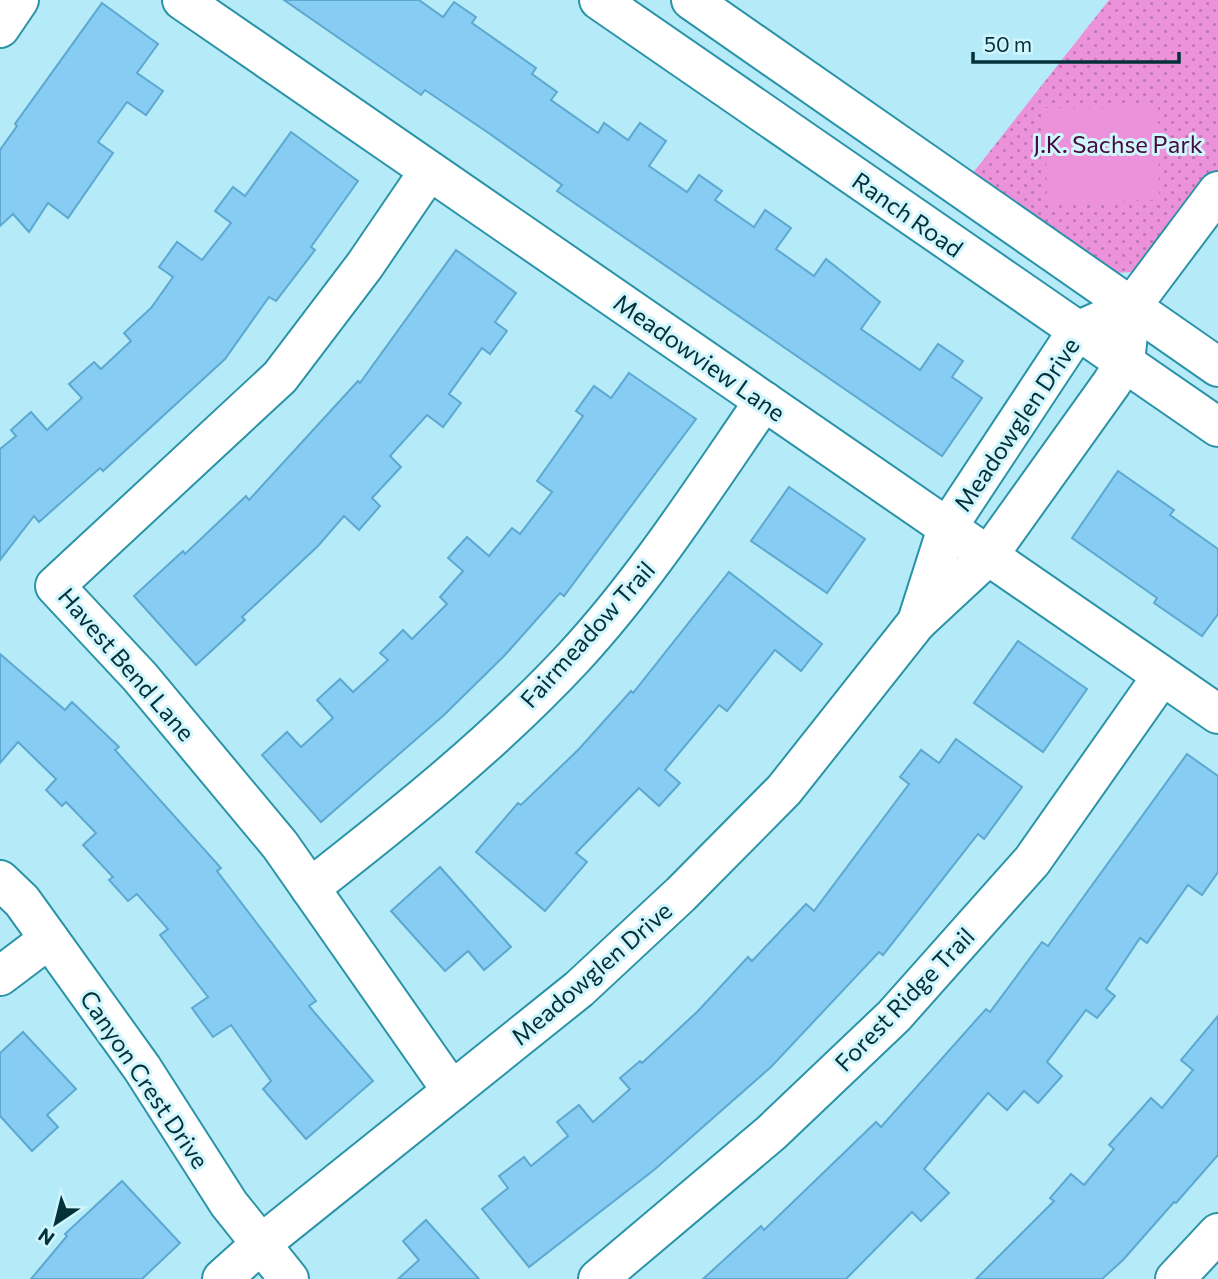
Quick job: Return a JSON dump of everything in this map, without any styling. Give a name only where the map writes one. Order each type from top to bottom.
[{"type":"street","points":[[0,28],[19,0]]},
{"type":"street","name":"Meadowview Lane","points":[[182,0],[1218,714]]},
{"type":"street","name":"Ranch Road","points":[[599,0],[1218,427]]},
{"type":"street","points":[[691,0],[1218,367]]},
{"type":"street","name":"Havest Bend Lane","points":[[429,171],[365,265],[280,377],[55,586],[140,677],[280,845],[452,1091]]},
{"type":"street","points":[[1131,307],[1218,191]]},
{"type":"street","name":"Meadowglen Drive","points":[[917,622],[947,528],[1077,331],[1131,307]]},
{"type":"street","name":"Meadowglen Drive","points":[[222,1279],[261,1244],[579,989],[681,894],[784,790],[917,622],[988,556],[1125,362],[1131,307]]},
{"type":"street","name":"Fairmeadow Trail","points":[[310,888],[407,811],[499,732],[574,656],[658,554],[764,401]]},
{"type":"street","name":"Forest Ridge Trail","points":[[598,1279],[771,1133],[894,1016],[1032,861],[1163,676]]},
{"type":"street","name":"Canyon Crest Drive","points":[[0,880],[22,901],[142,1068],[229,1204],[289,1279]]},
{"type":"street","points":[[0,976],[49,939]]},
{"type":"street","points":[[1175,1279],[1218,1233]]},
{"type":"green space","name":"J.K. Sachse Park","points":[[1109,0],[1218,0],[1218,171],[1145,264],[1134,272],[1112,273],[972,174]]},
{"type":"green space","points":[[1158,107],[1159,200],[1047,202],[1045,108]]},
{"type":"building","points":[[284,0],[419,0],[443,17],[454,2],[476,17],[472,23],[536,68],[532,74],[557,92],[551,100],[598,133],[604,123],[628,140],[640,123],[666,141],[649,166],[687,192],[699,175],[722,191],[715,200],[754,227],[765,210],[791,228],[776,249],[814,276],[826,259],[880,302],[861,329],[920,370],[938,344],[963,361],[952,377],[982,398],[942,456],[557,191],[562,185],[490,134],[425,90],[421,95]]},
{"type":"building","points":[[102,3],[158,44],[137,73],[163,91],[146,115],[127,102],[98,142],[113,153],[68,218],[48,203],[29,232],[13,214],[0,226],[0,150],[17,126],[15,124]]},
{"type":"building","points":[[291,132],[358,181],[311,247],[315,250],[276,301],[269,297],[225,359],[103,471],[100,468],[39,522],[34,516],[0,560],[0,449],[16,436],[11,430],[31,412],[47,430],[82,398],[69,384],[94,362],[101,369],[131,341],[124,333],[151,308],[173,277],[159,267],[177,242],[202,260],[231,223],[215,211],[233,187],[245,196]]},
{"type":"building","points":[[456,250],[516,293],[495,322],[507,331],[490,354],[482,348],[449,394],[461,403],[443,427],[427,415],[390,456],[401,467],[372,498],[380,506],[359,530],[344,516],[318,546],[242,617],[245,620],[196,665],[134,596],[183,551],[185,554],[246,496],[249,500],[358,381],[360,383]]},
{"type":"building","points":[[629,373],[696,419],[564,596],[560,593],[505,655],[444,715],[321,822],[262,755],[287,732],[301,747],[333,718],[317,700],[340,679],[353,692],[388,660],[380,653],[403,630],[412,639],[447,604],[440,597],[463,571],[448,558],[467,537],[489,556],[512,528],[520,534],[552,492],[537,481],[583,416],[576,411],[594,386],[611,398]]},
{"type":"building","points":[[1118,471],[1174,510],[1170,515],[1218,549],[1218,614],[1202,636],[1154,603],[1157,598],[1072,538]]},
{"type":"building","points":[[789,487],[865,539],[827,593],[751,541]]},
{"type":"building","points":[[729,572],[822,644],[801,671],[775,650],[727,711],[719,705],[665,770],[680,783],[659,806],[639,788],[576,853],[587,862],[545,911],[476,852],[518,803],[521,805],[579,749],[631,691],[633,693]]},
{"type":"building","points":[[1018,641],[1087,689],[1043,752],[974,703]]},
{"type":"building","points":[[0,654],[65,710],[72,702],[119,747],[115,750],[221,868],[217,871],[316,1001],[309,1006],[373,1081],[306,1139],[263,1089],[271,1081],[231,1025],[213,1037],[192,1008],[208,997],[160,935],[168,929],[137,894],[128,901],[109,880],[113,877],[83,845],[96,833],[66,802],[62,806],[46,790],[56,779],[18,742],[0,763]]},
{"type":"building","points":[[956,739],[1022,787],[984,839],[978,834],[883,955],[879,952],[771,1067],[654,1170],[529,1267],[482,1209],[508,1188],[499,1176],[524,1157],[531,1166],[568,1136],[557,1122],[579,1105],[593,1122],[630,1089],[620,1078],[640,1061],[642,1063],[698,1011],[748,957],[752,961],[806,904],[814,911],[909,784],[900,777],[921,750],[939,763]]},
{"type":"building","points":[[1187,754],[1218,776],[1218,872],[1202,895],[1188,885],[1147,943],[1140,938],[1106,989],[1115,996],[1097,1018],[1086,1010],[1047,1062],[1062,1076],[1038,1103],[1024,1091],[1007,1110],[988,1093],[924,1169],[949,1193],[921,1221],[912,1212],[846,1279],[703,1279],[761,1226],[764,1230],[876,1122],[881,1127],[986,1009],[990,1012],[1042,942],[1048,946]]},
{"type":"building","points":[[440,867],[511,947],[484,970],[468,951],[445,971],[391,911]]},
{"type":"building","points":[[1218,1016],[1218,1155],[1176,1203],[1174,1202],[1123,1260],[1102,1279],[976,1279],[1054,1201],[1050,1198],[1071,1174],[1084,1185],[1114,1149],[1109,1145],[1151,1098],[1162,1108],[1193,1070],[1181,1060]]},
{"type":"building","points":[[23,1032],[76,1089],[47,1115],[58,1127],[32,1151],[0,1116],[0,1053]]},
{"type":"building","points":[[122,1181],[180,1243],[142,1279],[31,1279],[67,1236],[65,1234]]},
{"type":"building","points":[[426,1220],[479,1279],[398,1279],[419,1260],[403,1241]]}]
